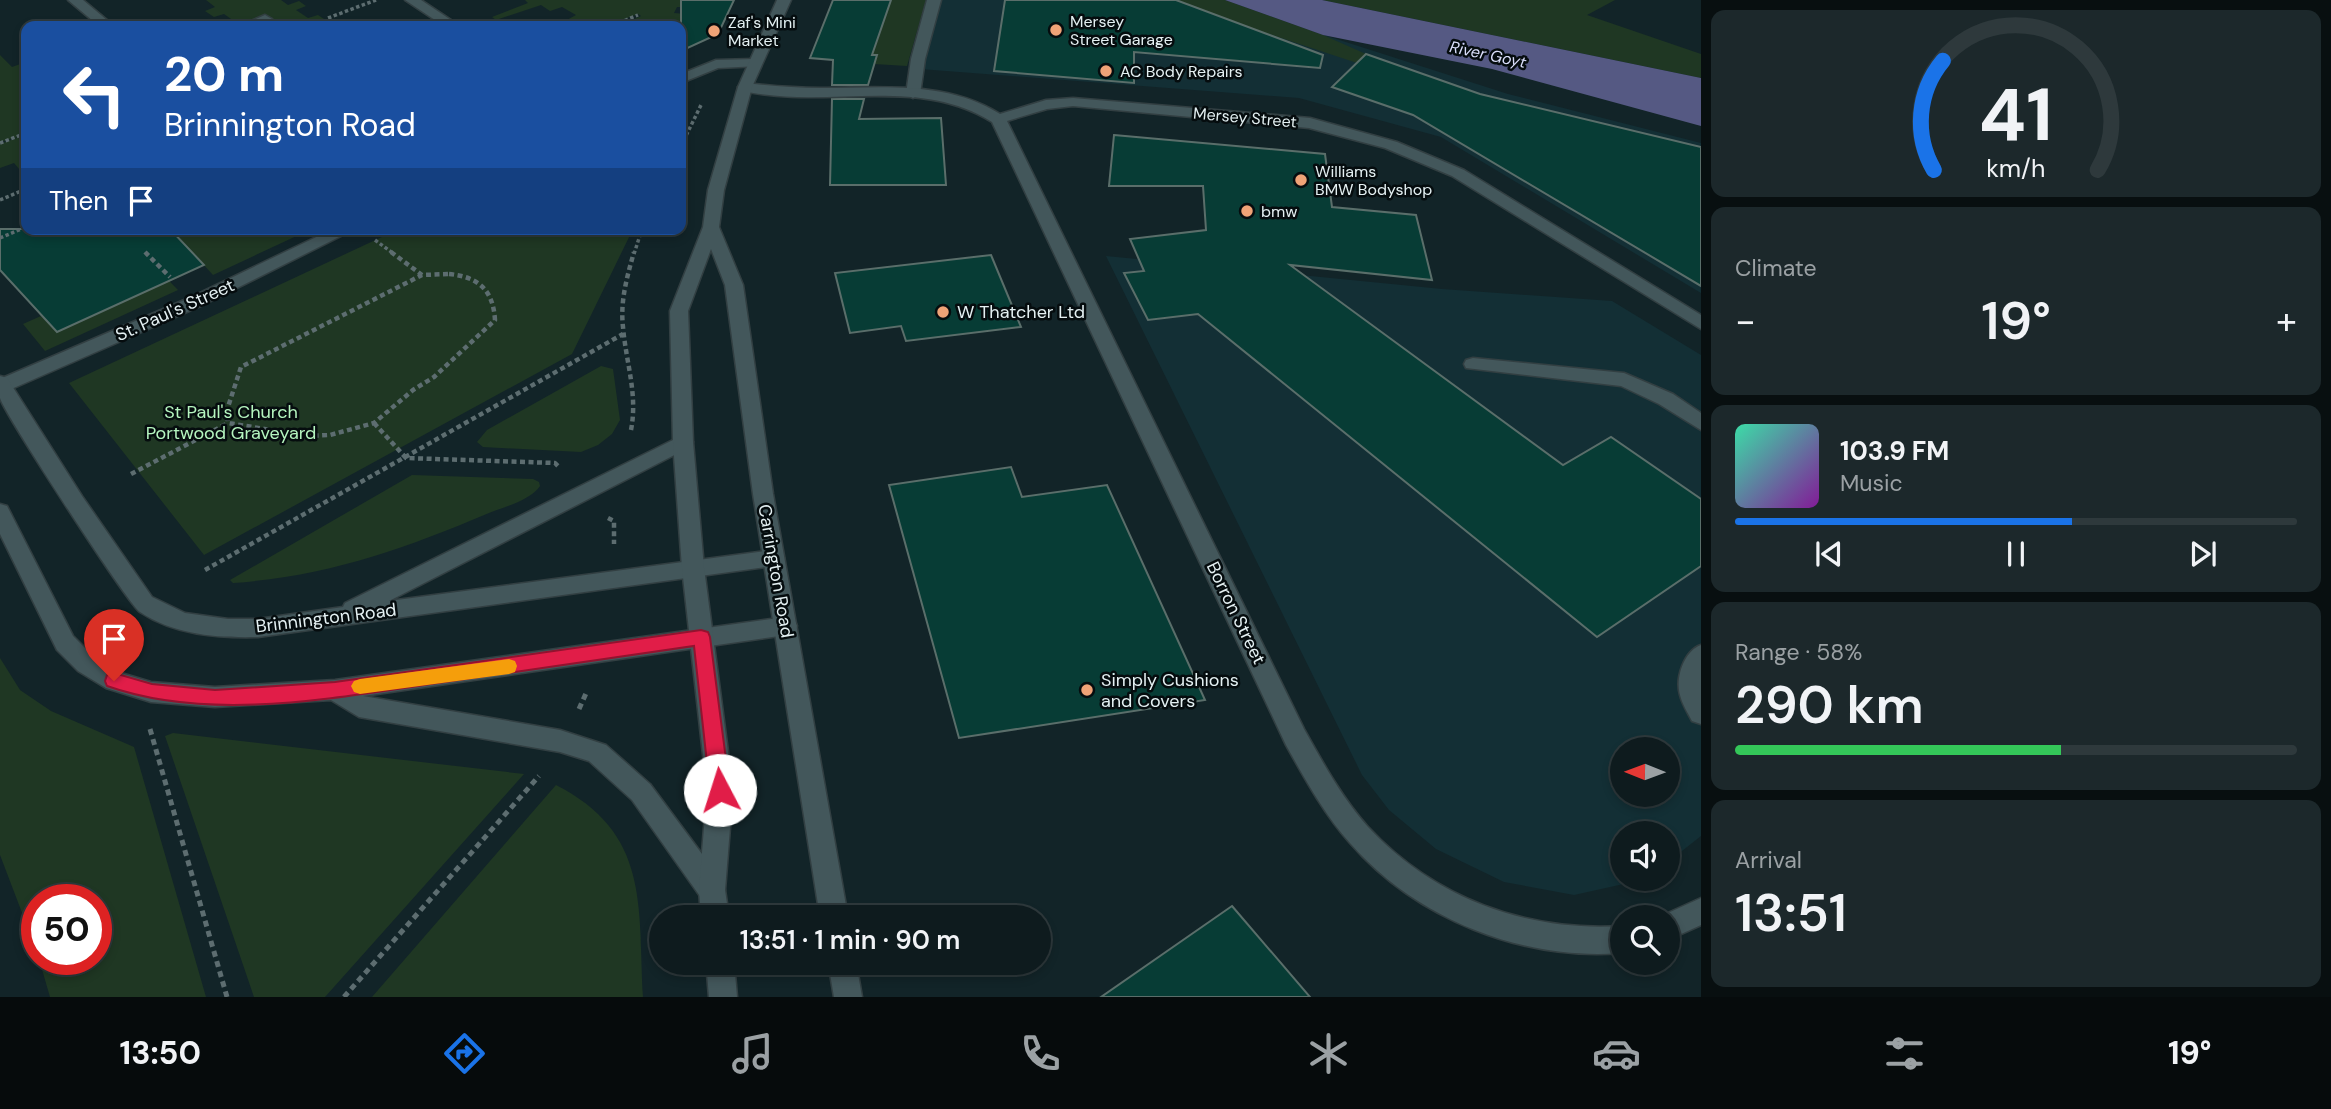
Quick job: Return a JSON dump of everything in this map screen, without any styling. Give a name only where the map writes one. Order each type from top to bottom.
[{"type":"street","points":[[75,0],[101,21]]},
{"type":"street","points":[[412,0],[445,21]]},
{"type":"street","name":"Carrington Road","points":[[714,905],[712,890],[720,790],[693,568],[684,442],[679,311],[711,227],[716,190],[745,87],[783,0]]},
{"type":"street","points":[[913,94],[918,59],[934,0]]},
{"type":"street","points":[[260,21],[265,19]]},
{"type":"street","points":[[686,77],[716,64],[755,63]]},
{"type":"street","points":[[745,87],[797,92],[913,94],[973,104],[998,119]]},
{"type":"street","name":"Mersey Street","points":[[998,119],[1046,105],[1073,102],[1290,120],[1353,133],[1416,154],[1458,173],[1701,324]]},
{"type":"street","name":"Borron Street","points":[[998,119],[1295,737],[1325,791],[1360,837],[1400,873],[1465,910],[1517,931],[1568,942],[1610,940]]},
{"type":"street","name":"Carrington Road","points":[[711,227],[734,285],[773,558],[832,905]]},
{"type":"street","name":"St. Paul's Street","points":[[1,386],[195,302],[335,235]]},
{"type":"street","points":[[1473,364],[1624,380],[1666,399],[1701,423]]},
{"type":"street","name":"Brinnington Road","points":[[1,386],[144,603],[159,614],[187,625],[219,629],[258,628],[773,558]]},
{"type":"street","points":[[335,618],[684,442]]},
{"type":"street","points":[[0,512],[65,643],[86,664],[114,681],[152,692],[215,697],[335,690],[786,626]]},
{"type":"street","points":[[1701,655],[1695,662],[1691,693],[1701,714]]},
{"type":"street","points":[[335,690],[359,708],[560,741],[597,753],[641,792],[712,890]]},
{"type":"street","points":[[1680,922],[1701,911]]},
{"type":"street","points":[[721,975],[723,997]]},
{"type":"street","points":[[844,975],[848,997]]},
{"type":"path","points":[[328,18],[376,0]]},
{"type":"path","points":[[623,21],[638,15]]},
{"type":"path","points":[[0,143],[21,135]]},
{"type":"path","points":[[0,200],[21,191]]},
{"type":"path","points":[[0,238],[21,229]]},
{"type":"path","points":[[627,435],[632,429],[636,410],[622,313],[629,269],[640,235]]},
{"type":"path","points":[[372,237],[422,275]]},
{"type":"path","points":[[131,474],[228,423],[318,436],[352,431],[374,423],[456,358],[495,320],[493,299],[480,282],[454,274],[422,275],[241,367],[236,374],[226,410],[228,423]]},
{"type":"path","points":[[205,570],[623,334]]},
{"type":"path","points":[[374,423],[406,458],[555,463],[564,472]]},
{"type":"path","points":[[148,722],[227,997]]},
{"type":"path","points":[[344,997],[547,765]]},
{"type":"shaded area","points":[[939,0],[1215,0],[1508,94],[1701,143],[1701,293],[1441,137],[1299,98],[920,69]]},
{"type":"shaded area","points":[[1106,256],[1442,289],[1612,301],[1701,355],[1701,836],[1680,853],[1680,821],[1610,821],[1610,887],[1574,895],[1504,882],[1436,849],[1389,810],[1362,775]]},
{"type":"green space","points":[[206,0],[281,0],[288,5],[299,1],[306,6],[296,10],[308,18],[318,15],[327,21],[268,21],[271,20],[264,16],[250,21],[234,21],[224,14],[214,17],[205,11],[215,7]]},
{"type":"green space","points":[[525,0],[682,0],[689,7],[677,7],[674,13],[686,14],[683,21],[630,21],[641,16],[638,14],[619,21],[565,21],[576,15],[562,7],[550,11],[541,5],[496,20],[492,17],[528,3]]},
{"type":"green space","points":[[890,0],[926,0],[907,66],[874,64],[876,55],[859,54],[863,41],[877,42],[881,30],[868,28]]},
{"type":"green space","points":[[1176,0],[1225,0],[1323,35],[1366,54],[1357,63]]},
{"type":"green space","points":[[1322,0],[1615,0],[1587,15],[1701,54],[1701,78]]},
{"type":"green space","points":[[0,55],[12,67],[21,64],[21,136],[0,142]]},
{"type":"green space","points":[[21,136],[21,171],[14,163],[0,168],[0,144]]},
{"type":"green space","points":[[77,235],[299,235],[213,275],[189,249],[142,253],[178,290],[45,351],[23,324],[41,316],[57,332],[112,306]]},
{"type":"green space","name":"St Paul's Church Portwood Graveyard","points":[[386,235],[630,235],[572,354],[204,555],[69,383]]},
{"type":"green space","points":[[601,366],[613,369],[620,420],[612,434],[598,445],[581,452],[483,447],[477,442],[487,430]]},
{"type":"green space","points":[[412,475],[533,479],[539,482],[540,486],[517,503],[394,550],[333,568],[301,574],[233,583],[230,580]]},
{"type":"green space","points":[[0,658],[20,690],[51,711],[134,747],[206,997],[50,997],[44,975],[112,975],[112,884],[21,884],[21,910],[0,855]]},
{"type":"green space","points":[[173,733],[524,774],[325,997],[254,997],[165,736]]},
{"type":"green space","points":[[556,785],[587,804],[609,825],[624,849],[633,874],[638,902],[643,997],[372,997]]},
{"type":"water","name":"River Goyt","points":[[1225,0],[1322,0],[1701,78],[1701,126],[1492,69],[1323,35]]},
{"type":"building","points":[[681,0],[734,0],[718,34],[686,49],[686,21],[681,21]]},
{"type":"building","points":[[833,0],[891,0],[872,55],[877,55],[868,85],[832,85],[833,60],[810,58]]},
{"type":"building","points":[[1005,0],[1176,0],[1323,55],[1320,68],[1134,52],[1134,83],[994,71]]},
{"type":"building","points":[[1366,54],[1480,94],[1701,147],[1701,286],[1413,115],[1332,87]]},
{"type":"building","points":[[832,99],[864,99],[859,119],[941,118],[946,185],[830,185]]},
{"type":"building","points":[[1114,135],[1325,154],[1332,207],[1416,215],[1432,280],[1290,265],[1563,465],[1611,437],[1701,499],[1701,566],[1597,637],[1198,314],[1148,320],[1124,273],[1144,271],[1130,239],[1206,230],[1203,186],[1109,186]]},
{"type":"building","points":[[0,229],[21,229],[21,235],[176,235],[204,265],[57,332],[0,270]]},
{"type":"building","points":[[991,255],[1021,327],[906,341],[901,326],[850,333],[835,273]]},
{"type":"building","points":[[1011,467],[1022,497],[1107,485],[1205,700],[959,738],[889,485]]},
{"type":"building","points":[[1232,906],[1310,997],[1101,997]]},
{"type":"slow traffic","points":[[360,686],[509,666]]},
{"type":"place","name":"Mersey Street Garage","points":[[1056,30]]},
{"type":"place","name":"Zaf's Mini Market","points":[[714,31]]},
{"type":"place","name":"AC Body Repairs","points":[[1106,71]]},
{"type":"place","name":"Williams BMW Bodyshop","points":[[1301,180]]},
{"type":"place","name":"bmw","points":[[1247,211]]},
{"type":"place","name":"W Thatcher Ltd","points":[[943,312]]},
{"type":"place","name":"Simply Cushions and Covers","points":[[1087,690]]},
{"type":"route","points":[[114,681],[152,692],[215,697],[335,690],[701,637],[720,790]]}]
